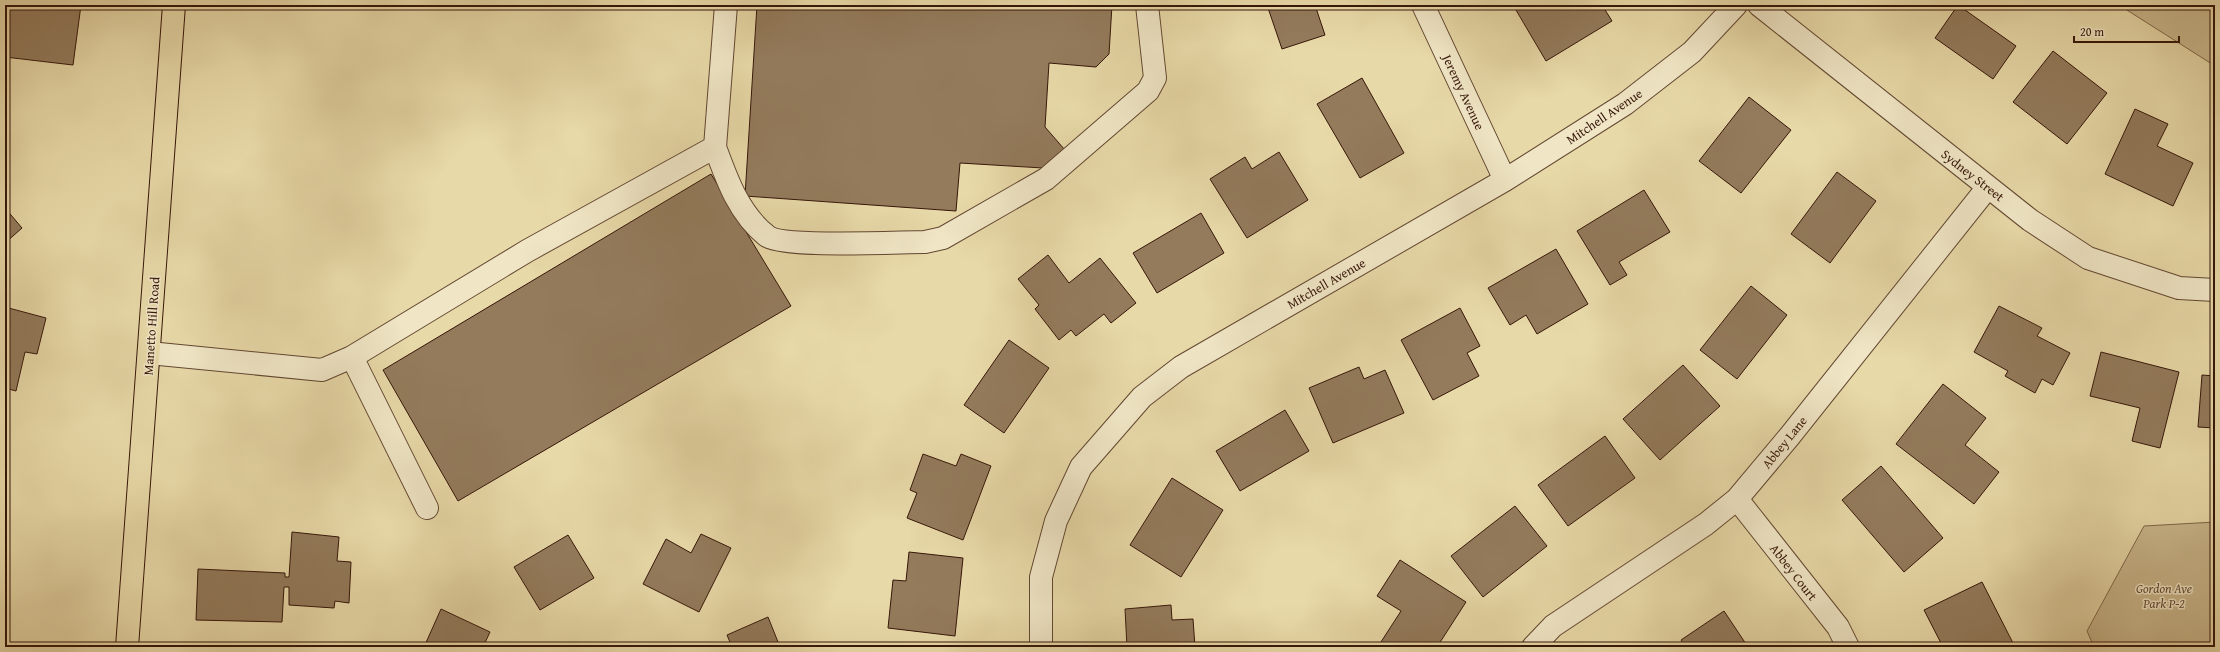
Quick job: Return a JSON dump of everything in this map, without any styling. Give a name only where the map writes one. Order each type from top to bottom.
[{"type":"main road","name":"Manetto Hill Road","points":[[127,647],[174,5]]},
{"type":"street","points":[[726,5],[715,147],[731,188],[749,218],[768,237],[791,243],[925,242],[942,238],[1046,179],[1148,90],[1155,78],[1146,5]]},
{"type":"street","name":"Jeremy Avenue","points":[[1423,5],[1505,180]]},
{"type":"street","name":"Mitchell Avenue","points":[[1041,647],[1041,577],[1056,521],[1081,468],[1142,397],[1181,367],[1505,180],[1625,104],[1692,52],[1736,5]]},
{"type":"street","name":"Sydney Street","points":[[1759,5],[2030,220],[2088,258],[2179,288],[2215,290]]},
{"type":"street","points":[[149,353],[322,370],[352,357],[527,251],[715,147]]},
{"type":"street","name":"Abbey Lane","points":[[1533,647],[1553,626],[1706,524],[1737,500],[1988,187]]},
{"type":"street","points":[[352,357],[427,508]]},
{"type":"street","name":"Abbey Court","points":[[1737,500],[1838,627],[1848,647]]},
{"type":"green space","points":[[2119,5],[2215,5],[2215,66]]},
{"type":"green space","name":"Gordon Ave Park P-2","points":[[2215,522],[2215,647],[2094,647],[2087,631],[2144,526]]},
{"type":"building","points":[[5,5],[81,5],[73,65],[5,57]]},
{"type":"building","points":[[757,5],[1112,5],[1109,54],[1096,67],[1049,63],[1045,127],[1065,150],[1043,168],[960,163],[956,211],[745,196]]},
{"type":"building","points":[[1267,5],[1315,5],[1325,35],[1282,49]]},
{"type":"building","points":[[1513,5],[1602,5],[1612,21],[1546,61]]},
{"type":"building","points":[[1958,5],[2016,46],[1993,79],[1935,38]]},
{"type":"building","points":[[2053,51],[2107,93],[2067,144],[2013,102]]},
{"type":"building","points":[[1362,78],[1404,153],[1360,178],[1317,104]]},
{"type":"building","points":[[1749,97],[1791,130],[1741,193],[1699,161]]},
{"type":"building","points":[[2135,109],[2168,124],[2157,146],[2193,163],[2173,206],[2105,174]]},
{"type":"building","points":[[1279,152],[1308,200],[1247,238],[1210,179],[1245,157],[1252,169]]},
{"type":"building","points":[[1837,172],[1876,201],[1830,263],[1791,234]]},
{"type":"building","points":[[711,174],[791,306],[458,501],[383,370]]},
{"type":"building","points":[[1644,190],[1670,232],[1619,262],[1627,275],[1610,285],[1577,231]]},
{"type":"building","points":[[5,208],[22,228],[5,243]]},
{"type":"building","points":[[1201,213],[1224,253],[1157,293],[1133,253]]},
{"type":"building","points":[[1556,249],[1588,304],[1537,334],[1526,315],[1510,325],[1488,288]]},
{"type":"building","points":[[1048,255],[1069,283],[1100,258],[1136,303],[1111,323],[1104,314],[1076,336],[1071,330],[1059,340],[1035,309],[1039,305],[1018,279]]},
{"type":"building","points":[[1751,286],[1787,315],[1737,379],[1700,350]]},
{"type":"building","points":[[1999,306],[2042,328],[2037,336],[2070,353],[2053,385],[2042,379],[2035,393],[2005,376],[2008,371],[1974,352]]},
{"type":"building","points":[[5,307],[46,318],[37,354],[25,352],[16,391],[5,388]]},
{"type":"building","points":[[1460,308],[1480,346],[1467,353],[1479,376],[1433,400],[1401,340]]},
{"type":"building","points":[[1009,340],[1049,368],[1004,433],[964,405]]},
{"type":"building","points":[[2101,352],[2179,372],[2160,448],[2132,441],[2140,408],[2090,396]]},
{"type":"building","points":[[1683,365],[1720,406],[1660,460],[1623,419]]},
{"type":"building","points":[[1359,367],[1364,379],[1385,370],[1404,413],[1333,443],[1309,388]]},
{"type":"building","points":[[2202,375],[2215,376],[2215,428],[2198,427]]},
{"type":"building","points":[[1943,384],[1986,418],[1965,445],[1999,472],[1974,504],[1896,444]]},
{"type":"building","points":[[1285,410],[1309,451],[1240,491],[1216,451]]},
{"type":"building","points":[[1605,436],[1635,478],[1568,526],[1538,485]]},
{"type":"building","points":[[923,454],[956,466],[961,454],[991,466],[963,540],[907,518],[917,493],[910,490]]},
{"type":"building","points":[[1881,466],[1943,538],[1904,572],[1842,500]]},
{"type":"building","points":[[1172,478],[1223,510],[1181,577],[1130,545]]},
{"type":"building","points":[[1515,506],[1547,546],[1483,597],[1451,556]]},
{"type":"building","points":[[292,532],[339,537],[337,561],[351,562],[349,603],[335,601],[334,608],[289,605],[289,587],[284,587],[282,622],[196,620],[198,569],[285,573],[285,577],[289,577]]},
{"type":"building","points":[[701,534],[731,548],[699,612],[643,584],[666,539],[691,553]]},
{"type":"building","points":[[568,535],[594,578],[540,610],[514,567]]},
{"type":"building","points":[[909,552],[963,558],[955,636],[888,628],[893,580],[906,581]]},
{"type":"building","points":[[1400,560],[1466,602],[1437,647],[1383,647],[1379,645],[1401,611],[1377,596]]},
{"type":"building","points":[[1982,582],[2015,647],[1943,647],[1924,610]]},
{"type":"building","points":[[1171,605],[1172,620],[1193,619],[1195,647],[1127,647],[1125,609]]},
{"type":"building","points":[[441,609],[490,632],[483,647],[424,647]]},
{"type":"building","points":[[1724,611],[1748,647],[1685,647],[1681,640]]},
{"type":"building","points":[[768,617],[780,647],[732,647],[727,635]]}]
